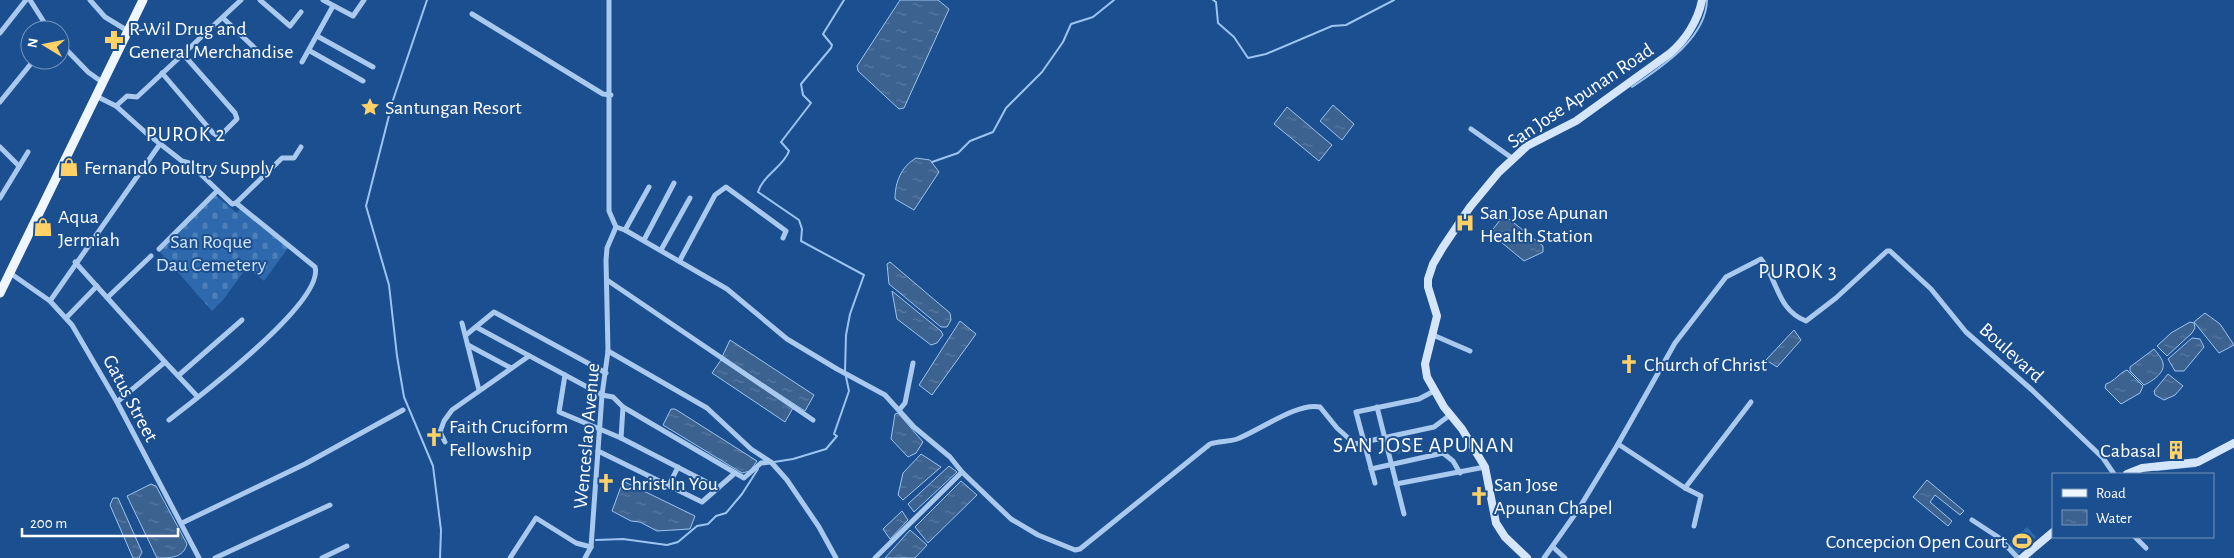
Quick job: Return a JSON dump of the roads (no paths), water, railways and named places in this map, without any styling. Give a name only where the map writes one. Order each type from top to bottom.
[{"type":"main road","points":[[0,293],[143,0]]},
{"type":"street","points":[[0,33],[26,0]]},
{"type":"street","points":[[30,0],[43,20]]},
{"type":"street","points":[[90,0],[106,17],[128,32]]},
{"type":"street","points":[[116,106],[127,96],[137,97],[224,18],[241,0]]},
{"type":"street","points":[[260,0],[290,26],[302,12]]},
{"type":"street","points":[[322,0],[353,16],[364,0]]},
{"type":"street","points":[[609,0],[611,95],[609,211],[616,227],[680,260],[732,293],[787,339],[885,395],[900,409],[914,427],[950,457],[962,472],[1021,526],[1075,550],[1086,545],[1210,444],[1236,439],[1261,426],[1310,406],[1320,408],[1355,444],[1434,427],[1450,415]]},
{"type":"street","name":"San Jose Apunan Road","points":[[1527,558],[1508,541],[1496,523],[1484,467],[1462,429],[1450,415],[1427,377],[1425,364],[1437,316],[1428,287],[1433,264],[1470,207],[1512,158],[1539,138],[1561,130],[1576,121],[1680,45],[1699,13],[1702,0]]},
{"type":"street","points":[[302,62],[310,51],[333,6]]},
{"type":"street","points":[[472,14],[603,94],[611,95]]},
{"type":"street","points":[[224,18],[261,54]]},
{"type":"street","points":[[317,36],[372,67]]},
{"type":"street","points":[[310,51],[363,81]]},
{"type":"street","points":[[70,53],[88,72],[102,82]]},
{"type":"street","points":[[162,73],[213,133],[220,137],[226,132],[237,118],[235,113],[184,54]]},
{"type":"street","points":[[0,102],[26,70]]},
{"type":"street","points":[[96,96],[116,106],[160,144],[182,161],[189,163],[217,191],[315,267],[316,270],[309,291],[295,311],[269,336],[169,420]]},
{"type":"street","points":[[1472,129],[1512,158]]},
{"type":"street","points":[[50,301],[75,262],[160,144]]},
{"type":"street","points":[[0,147],[19,166]]},
{"type":"street","points":[[234,204],[282,158],[294,158],[301,147]]},
{"type":"street","points":[[0,198],[28,152]]},
{"type":"street","points":[[644,240],[674,183]]},
{"type":"street","points":[[680,260],[715,195],[726,187],[786,230],[783,238]]},
{"type":"street","points":[[625,230],[649,188]]},
{"type":"street","points":[[159,249],[217,191]]},
{"type":"street","points":[[661,250],[690,198]]},
{"type":"street","name":"Wenceslao Avenue","points":[[585,558],[591,546],[602,395],[608,352],[607,248],[616,227]]},
{"type":"street","name":"Boulevard","points":[[1618,444],[1675,344],[1726,277],[1761,259],[1786,308],[1797,317],[1806,321],[1813,317],[1886,251],[1890,251],[1931,289],[1966,332],[2032,390],[2103,458],[2113,473]]},
{"type":"street","points":[[108,297],[151,256]]},
{"type":"street","points":[[75,262],[198,397]]},
{"type":"street","name":"Gatus Street","points":[[10,273],[50,301],[66,318],[90,352],[199,558]]},
{"type":"street","points":[[607,280],[814,420]]},
{"type":"street","points":[[66,318],[96,286]]},
{"type":"street","points":[[466,335],[494,312],[606,373]]},
{"type":"street","points":[[179,375],[242,320]]},
{"type":"street","points":[[462,323],[479,390]]},
{"type":"street","points":[[476,327],[602,395],[613,397],[623,406],[744,478],[761,463],[770,462]]},
{"type":"street","points":[[1433,335],[1470,351]]},
{"type":"street","points":[[468,345],[511,368]]},
{"type":"street","points":[[608,352],[701,404],[723,421],[751,449],[778,469],[819,527],[836,558]]},
{"type":"street","points":[[445,442],[440,432],[444,420],[452,410],[529,356]]},
{"type":"street","points":[[117,402],[165,362]]},
{"type":"street","points":[[900,409],[905,403],[913,363]]},
{"type":"street","points":[[565,375],[559,412],[621,438],[718,488]]},
{"type":"street","points":[[1375,483],[1356,412],[1418,399],[1434,391]]},
{"type":"street","points":[[1685,488],[1751,402]]},
{"type":"street","points":[[621,438],[623,406]]},
{"type":"street","points":[[1377,407],[1404,514]]},
{"type":"street","points":[[182,523],[306,464],[403,410]]},
{"type":"street","points":[[2130,473],[2142,468],[2198,462],[2234,443]]},
{"type":"street","points":[[1544,558],[1553,547],[1618,444],[1685,488],[1701,496],[1694,526]]},
{"type":"street","points":[[598,452],[702,502],[734,473]]},
{"type":"street","points":[[1371,469],[1443,453],[1453,461],[1460,473]]},
{"type":"street","points":[[669,485],[678,467]]},
{"type":"street","points":[[1396,484],[1484,467]]},
{"type":"street","points":[[875,558],[962,472]]},
{"type":"street","points":[[215,558],[330,505]]},
{"type":"street","points":[[510,558],[536,518],[576,543],[591,546]]},
{"type":"street","points":[[1972,520],[1998,537],[2020,558],[2052,533]]},
{"type":"street","points":[[2136,538],[2146,548]]},
{"type":"street","points":[[322,558],[347,546]]},
{"type":"street","points":[[1553,547],[1564,558]]},
{"type":"water","points":[[900,0],[938,0],[949,9],[904,108],[899,109],[858,71],[857,66]]},
{"type":"water","points":[[1333,105],[1354,124],[1342,140],[1320,121]]},
{"type":"water","points":[[1287,107],[1332,145],[1319,161],[1274,124]]},
{"type":"water","points":[[916,158],[930,160],[939,172],[914,210],[895,199],[896,187],[903,170]]},
{"type":"water","points":[[1504,215],[1543,246],[1543,252],[1524,261],[1490,233]]},
{"type":"water","points":[[890,262],[950,313],[951,320],[947,327],[941,327],[889,284],[887,264]]},
{"type":"water","points":[[892,291],[941,331],[943,335],[937,343],[931,345],[897,319]]},
{"type":"water","points":[[2205,313],[2220,324],[2234,345],[2219,353],[2194,322]]},
{"type":"water","points":[[960,321],[976,334],[932,395],[919,385]]},
{"type":"water","points":[[2190,322],[2194,323],[2195,328],[2192,333],[2167,356],[2157,346],[2171,333]]},
{"type":"water","points":[[1794,330],[1801,340],[1777,367],[1766,360]]},
{"type":"water","points":[[2192,338],[2200,339],[2204,347],[2184,371],[2175,371],[2168,359]]},
{"type":"water","points":[[730,340],[814,395],[805,411],[722,357]]},
{"type":"water","points":[[2154,349],[2163,362],[2162,371],[2157,377],[2144,385],[2130,371],[2130,367]]},
{"type":"water","points":[[721,360],[793,408],[785,422],[712,373]]},
{"type":"water","points":[[2127,370],[2143,386],[2140,393],[2121,404],[2105,388],[2106,384]]},
{"type":"water","points":[[2168,374],[2183,386],[2175,395],[2164,400],[2155,395],[2154,391]]},
{"type":"water","points":[[671,409],[675,409],[757,461],[750,471],[742,473],[663,425]]},
{"type":"water","points":[[898,413],[923,442],[916,453],[908,457],[891,439],[895,414]]},
{"type":"water","points":[[921,454],[941,467],[903,500],[898,495],[903,473]]},
{"type":"water","points":[[949,466],[957,472],[914,512],[908,504]]},
{"type":"water","points":[[1927,480],[1964,511],[1960,515],[1935,495],[1930,502],[1952,521],[1948,526],[1913,497]]},
{"type":"water","points":[[623,481],[695,516],[690,529],[657,531],[612,511]]},
{"type":"water","points":[[961,481],[977,495],[928,543],[915,527]]},
{"type":"water","points":[[151,484],[156,486],[187,544],[179,555],[157,558],[127,496]]},
{"type":"water","points":[[113,498],[118,498],[142,552],[139,558],[133,558],[110,505]]},
{"type":"water","points":[[902,511],[908,520],[890,539],[883,529]]},
{"type":"water","points":[[910,530],[927,545],[915,558],[885,558]]},
{"type":"waterway","points":[[427,0],[393,100],[366,206],[389,285],[404,397],[433,466],[441,530],[440,558]]},
{"type":"waterway","points":[[774,462],[793,459],[826,449],[837,436],[834,434],[849,391],[845,372],[846,335],[850,314],[864,275],[801,241],[802,229],[799,220],[758,192],[764,181],[783,161],[789,151],[781,142],[811,103],[803,95],[801,84],[831,48],[832,45],[823,34],[844,0]]},
{"type":"waterway","points":[[932,162],[958,153],[970,141],[993,132],[1006,108],[1042,72],[1063,42],[1071,24],[1093,17],[1114,0]]},
{"type":"waterway","points":[[1213,0],[1216,2],[1218,23],[1234,37],[1248,58],[1266,54],[1332,26],[1346,25],[1394,0]]},
{"type":"waterway","points":[[1632,87],[1680,51],[1699,27],[1705,14],[1707,0]]},
{"type":"waterway","points":[[2156,470],[2196,466]]},
{"type":"waterway","points":[[596,540],[623,539],[667,545],[678,542],[697,526],[708,524],[716,516],[726,513],[742,494],[758,469]]},
{"type":"place","name":"R-Wil Drug and General Merchandise","points":[[114,40]]},
{"type":"place","name":"Santungan Resort","points":[[370,107]]},
{"type":"place","name":"Fernando Poultry Supply","points":[[69,167]]},
{"type":"place","name":"San Jose Apunan Health Station","points":[[1465,223]]},
{"type":"place","name":"Aqua Jermiah","points":[[43,227]]},
{"type":"place","name":"Church of Christ","points":[[1629,364]]},
{"type":"place","name":"Faith Cruciform Fellowship","points":[[434,437]]},
{"type":"place","name":"Cabasal","points":[[2176,450]]},
{"type":"place","name":"Christ In You","points":[[606,483]]},
{"type":"place","name":"San Jose Apunan Chapel","points":[[1479,496]]},
{"type":"place","name":"Concepcion Open Court","points":[[2022,541]]},
{"type":"district","name":"PUROK 2","points":[[186,134]]},
{"type":"district","name":"PUROK 3","points":[[1798,271]]},
{"type":"district","name":"SAN JOSE APUNAN","points":[[1424,444]]},
{"type":"park label","name":"San Roque Dau Cemetery","points":[[211,252]]}]
